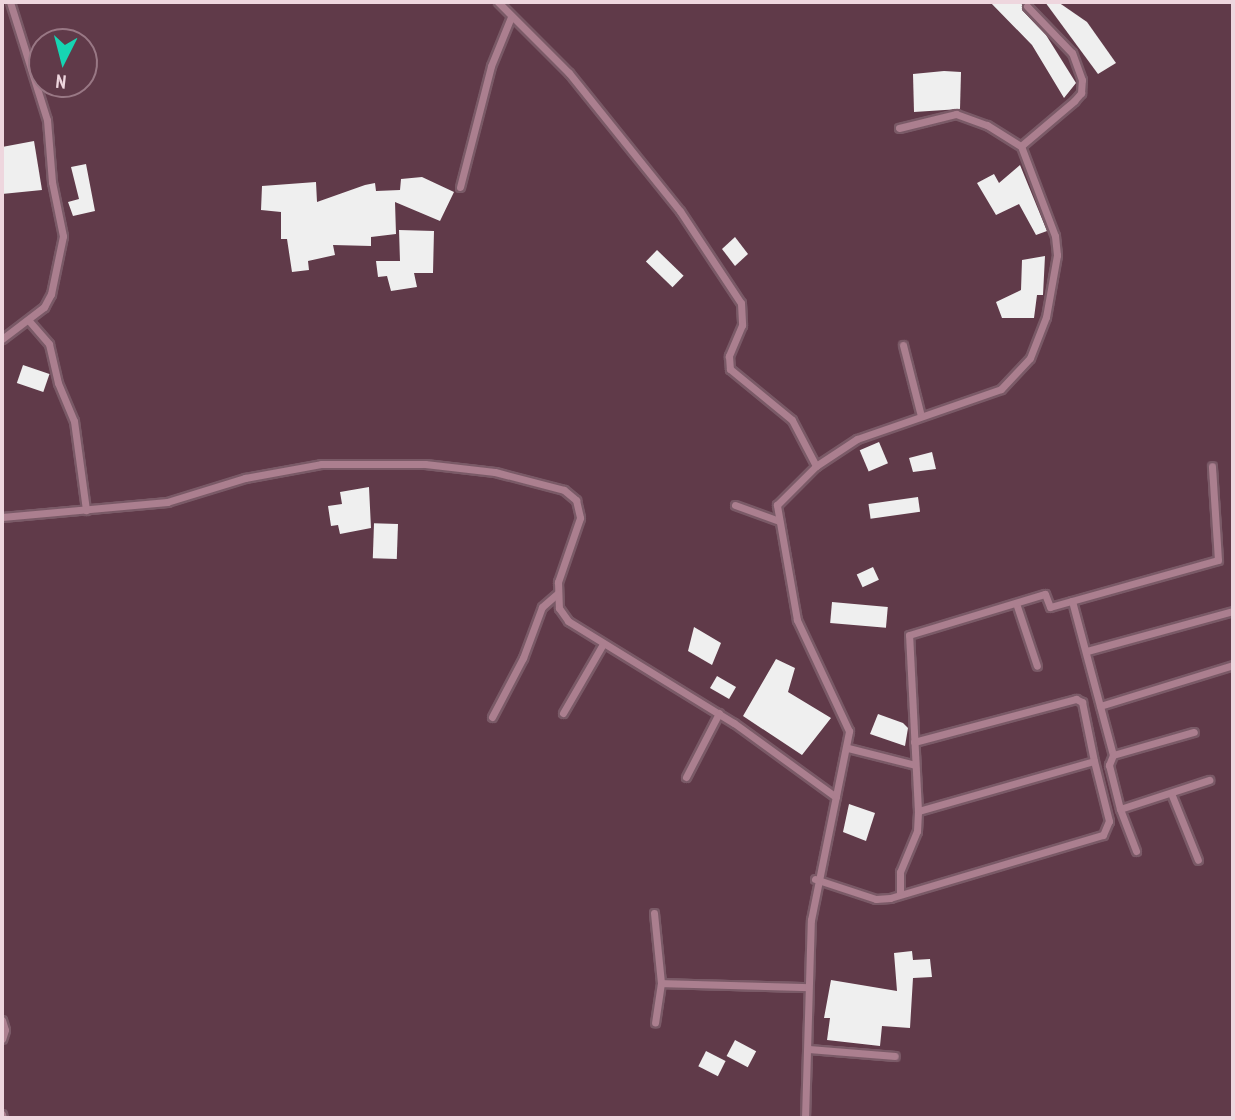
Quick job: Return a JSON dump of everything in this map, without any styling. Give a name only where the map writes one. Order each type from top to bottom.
[{"type":"street","points":[[2,339],[30,322],[51,294],[63,236],[52,183],[47,120],[10,2]]},
{"type":"street","points":[[498,2],[569,73],[614,125],[735,291],[743,320],[728,366],[792,420],[816,466]]},
{"type":"street","points":[[1021,146],[1074,102],[1081,93],[1082,80],[1065,43],[1027,6]]},
{"type":"street","points":[[460,187],[491,66],[511,17]]},
{"type":"street","points":[[805,1118],[809,1049],[807,987],[815,879],[848,748],[844,713],[804,643],[797,620],[778,502],[816,466],[857,439],[1001,389],[1020,373],[1039,339],[1056,243],[1021,146],[987,125],[956,114],[899,128]]},
{"type":"street","points":[[30,322],[49,344],[58,383],[74,421],[86,510]]},
{"type":"street","points":[[903,345],[921,416]]},
{"type":"street","points":[[2,517],[167,502],[244,478],[321,464],[425,464],[495,472],[564,490],[576,500],[579,529],[562,570],[558,593],[559,608],[568,621],[719,713],[836,797]]},
{"type":"street","points":[[900,892],[900,872],[917,831],[918,811],[909,635],[1045,594],[1049,607],[1218,560],[1212,466]]},
{"type":"street","points":[[735,505],[779,520]]},
{"type":"street","points":[[492,717],[523,658],[542,607],[558,593]]},
{"type":"street","points":[[1072,601],[1113,755],[1109,765],[1120,809],[1136,851]]},
{"type":"street","points":[[1016,603],[1037,666]]},
{"type":"street","points":[[1087,651],[1233,611]]},
{"type":"street","points":[[563,713],[603,644]]},
{"type":"street","points":[[1100,706],[1233,666]]},
{"type":"street","points":[[815,879],[876,899],[1105,834],[1109,821],[1082,702],[1073,699],[914,742]]},
{"type":"street","points":[[686,777],[719,713]]},
{"type":"street","points":[[1113,755],[1195,732]]},
{"type":"street","points":[[848,748],[915,765]]},
{"type":"street","points":[[918,811],[1094,761]]},
{"type":"street","points":[[1120,809],[1209,780]]},
{"type":"street","points":[[1171,793],[1198,860]]},
{"type":"street","points":[[654,913],[661,983],[655,1023]]},
{"type":"street","points":[[661,983],[807,987]]},
{"type":"street","points":[[2,1020],[5,1030],[2,1039]]},
{"type":"street","points":[[809,1049],[895,1056]]},
{"type":"building","points":[[990,2],[1023,2],[1022,10],[1046,35],[1076,83],[1064,98],[1032,45]]},
{"type":"building","points":[[1045,2],[1058,2],[1087,22],[1116,63],[1098,74]]},
{"type":"building","points":[[961,72],[960,109],[914,112],[913,74]]},
{"type":"building","points":[[34,141],[42,190],[2,194],[2,147]]},
{"type":"building","points":[[86,164],[95,211],[73,216],[68,202],[79,199],[71,167]]},
{"type":"building","points":[[1020,165],[1047,231],[1036,235],[1019,204],[996,215],[977,183],[994,174],[999,183]]},
{"type":"building","points":[[422,177],[454,192],[440,221],[395,202],[396,234],[371,237],[371,246],[333,245],[335,255],[308,261],[309,270],[292,272],[287,239],[281,239],[281,212],[261,210],[262,186],[316,182],[317,202],[375,183],[376,191],[400,190],[401,179]]},
{"type":"building","points":[[399,230],[434,231],[433,273],[414,273],[417,287],[391,291],[387,276],[378,277],[376,261],[400,261]]},
{"type":"building","points":[[735,237],[748,254],[735,266],[722,249]]},
{"type":"building","points":[[657,250],[684,276],[673,287],[646,262]]},
{"type":"building","points":[[1045,256],[1043,295],[1037,295],[1034,318],[1002,318],[996,302],[1021,290],[1022,260]]},
{"type":"building","points":[[23,365],[49,374],[43,392],[17,383]]},
{"type":"building","points":[[879,442],[888,463],[869,471],[860,450]]},
{"type":"building","points":[[932,452],[936,469],[913,472],[909,458]]},
{"type":"building","points":[[369,487],[371,528],[340,534],[338,525],[331,526],[328,506],[342,504],[340,492]]},
{"type":"building","points":[[918,497],[920,512],[871,519],[868,504]]},
{"type":"building","points":[[374,523],[398,524],[397,559],[373,558]]},
{"type":"building","points":[[873,567],[879,580],[863,587],[857,575]]},
{"type":"building","points":[[832,602],[888,607],[886,628],[830,623]]},
{"type":"building","points":[[694,627],[721,643],[712,665],[688,651]]},
{"type":"building","points":[[776,659],[795,668],[788,692],[831,718],[802,755],[743,716]]},
{"type":"building","points":[[717,676],[736,687],[729,699],[710,688]]},
{"type":"building","points":[[878,714],[903,723],[908,728],[905,746],[870,734]]},
{"type":"building","points":[[849,804],[875,813],[866,841],[843,832]]},
{"type":"building","points":[[912,951],[913,960],[930,959],[932,977],[913,978],[910,1028],[882,1026],[880,1046],[827,1040],[830,1018],[824,1018],[831,980],[897,991],[894,953]]},
{"type":"building","points":[[735,1040],[756,1051],[748,1067],[727,1056]]},
{"type":"building","points":[[706,1051],[726,1061],[718,1076],[698,1066]]}]
